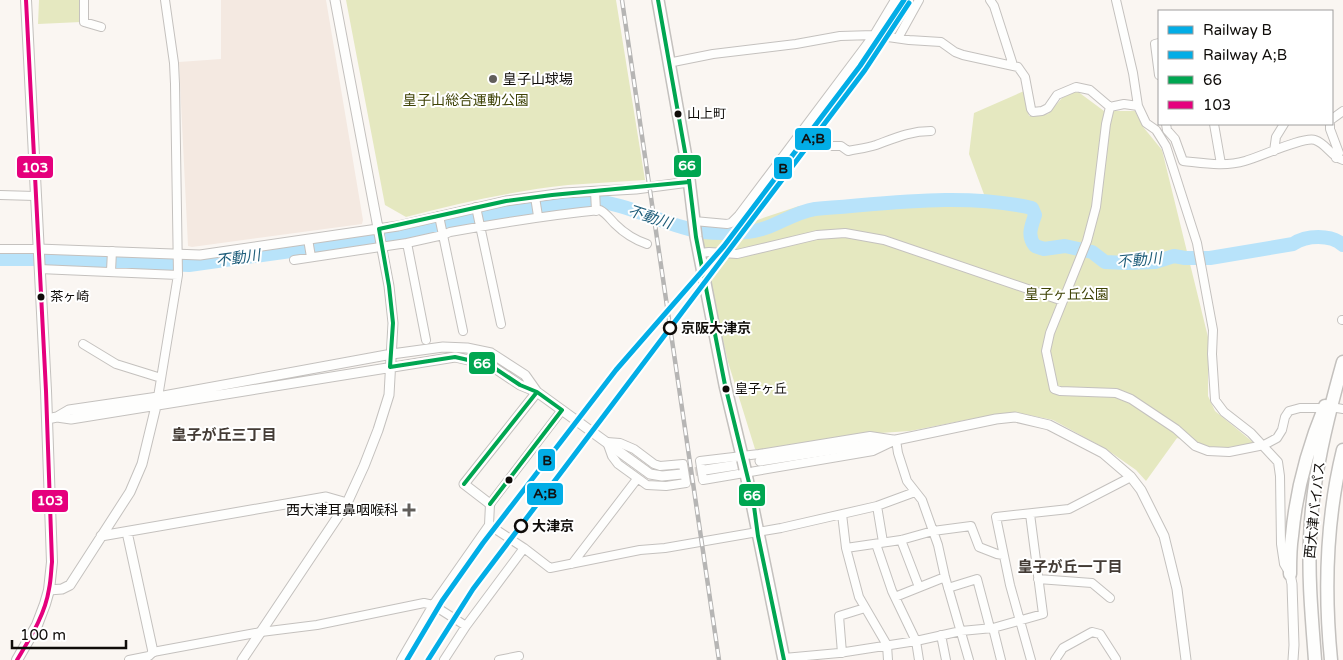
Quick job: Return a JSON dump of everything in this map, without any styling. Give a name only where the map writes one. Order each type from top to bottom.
[{"type":"highway","points":[[1290,574],[1292,535],[1305,462],[1314,434],[1342,367]]},
{"type":"highway","name":"西大津バイパス","points":[[1315,660],[1309,576],[1312,509],[1319,458],[1342,367]]},
{"type":"highway","name":"西大津バイパス","points":[[1331,660],[1327,598],[1327,553],[1333,500],[1343,450]]},
{"type":"main road","points":[[17,660],[37,626],[49,590],[52,550],[52,418],[39,268],[26,0]]},
{"type":"main road","points":[[658,0],[686,158],[696,237],[725,385],[753,499],[757,532],[784,659]]},
{"type":"street","points":[[84,0],[84,22],[101,28]]},
{"type":"street","points":[[49,590],[62,589],[70,585],[130,492],[142,464],[157,401],[178,274],[175,84],[165,0]]},
{"type":"street","points":[[242,660],[346,503],[364,466],[378,430],[388,395],[393,323],[382,247],[336,0]]},
{"type":"street","points":[[694,222],[732,223],[740,216],[874,34],[895,0]]},
{"type":"street","points":[[898,38],[919,0]]},
{"type":"street","points":[[990,0],[994,6],[1013,65]]},
{"type":"street","points":[[1116,0],[1133,73],[1138,106],[1146,123],[1156,130],[1166,146],[1197,243],[1213,330],[1212,354],[1215,400],[1224,412],[1251,433],[1278,462],[1281,544],[1284,564],[1290,574],[1292,584],[1294,645],[1292,660]]},
{"type":"street","points":[[668,63],[713,54],[796,44],[840,36],[874,34],[941,42],[963,55],[1018,67],[1026,77],[1033,112],[1048,108],[1057,94],[1076,87],[1090,90],[1110,107]]},
{"type":"street","points":[[1158,43],[1155,44],[1158,67]]},
{"type":"street","points":[[1110,107],[1124,104],[1138,106]]},
{"type":"street","points":[[1110,107],[1106,124],[1096,207],[1087,241],[1050,333],[1046,350],[1054,388],[1060,391],[1116,394],[1131,400],[1176,429],[1196,446],[1208,451],[1229,452],[1264,446],[1277,438],[1289,411],[1300,408],[1318,408]]},
{"type":"street","points":[[1156,130],[1167,125],[1168,130],[1176,139],[1183,161],[1221,164],[1238,163],[1274,152],[1306,139],[1315,140],[1326,146],[1340,159]]},
{"type":"street","points":[[1214,125],[1221,164]]},
{"type":"street","points":[[1274,152],[1276,137],[1283,125]]},
{"type":"street","points":[[1330,125],[1340,159]]},
{"type":"street","points":[[791,146],[841,146],[848,151],[874,145],[896,136],[918,131],[931,131]]},
{"type":"street","points":[[0,250],[178,257],[200,255],[308,239],[379,231],[477,207],[535,197],[564,193],[643,188],[689,182]]},
{"type":"street","points":[[595,191],[596,210]]},
{"type":"street","points":[[0,195],[35,196]]},
{"type":"street","points":[[535,197],[538,216]]},
{"type":"street","points":[[477,207],[501,324]]},
{"type":"street","points":[[294,260],[408,243],[450,232],[538,216],[596,210],[604,212],[615,225],[628,235],[646,244]]},
{"type":"street","points":[[439,216],[463,331]]},
{"type":"street","points":[[700,254],[709,252],[738,254],[817,236],[845,233],[884,240],[1063,300]]},
{"type":"street","points":[[308,239],[311,257]]},
{"type":"street","points":[[408,243],[426,340]]},
{"type":"street","points":[[111,270],[112,253]]},
{"type":"street","points":[[39,268],[178,274]]},
{"type":"street","points":[[84,344],[116,364],[160,378]]},
{"type":"street","points":[[52,418],[70,419],[392,354],[443,347],[467,348],[491,353],[526,375],[537,392]]},
{"type":"street","points":[[157,401],[455,356],[490,365],[520,385],[537,392],[650,474],[662,476],[682,474]]},
{"type":"street","points":[[490,504],[464,484],[537,392]]},
{"type":"street","points":[[401,660],[433,605],[489,526],[490,504],[562,410]]},
{"type":"street","points":[[760,461],[896,440],[996,419],[1015,417],[1049,424],[1103,453],[1131,476],[1141,490],[1164,536],[1177,588],[1186,660]]},
{"type":"street","points":[[743,464],[700,461],[703,480],[743,464],[759,454],[870,436],[896,440]]},
{"type":"street","points":[[705,470],[743,464],[873,451],[896,440]]},
{"type":"street","points":[[896,440],[907,481],[922,500],[938,545],[945,577],[969,660]]},
{"type":"street","points":[[607,442],[620,443],[634,449],[654,464],[660,466],[683,464],[686,483],[657,486],[637,479],[618,464],[612,456],[607,442]]},
{"type":"street","points":[[1031,660],[1003,555],[996,517],[1069,509],[1131,476]]},
{"type":"street","points":[[572,564],[637,479]]},
{"type":"street","points":[[489,526],[524,548],[550,568],[640,550],[666,548],[757,532],[877,506],[915,492]]},
{"type":"street","points":[[101,536],[326,497],[346,503]]},
{"type":"street","points":[[877,506],[884,571],[894,597],[916,641],[919,660]]},
{"type":"street","points":[[842,514],[846,548],[859,596],[887,645],[888,660]]},
{"type":"street","points":[[784,659],[842,653],[916,641],[961,631],[991,628],[1043,614],[1030,514]]},
{"type":"street","points":[[846,548],[902,540],[933,531],[971,526],[979,547],[1003,555]]},
{"type":"street","points":[[127,532],[153,652]]},
{"type":"street","points":[[902,540],[919,587]]},
{"type":"street","points":[[456,660],[446,658],[466,626],[524,548]]},
{"type":"street","points":[[894,597],[945,577]]},
{"type":"street","points":[[948,588],[977,579],[1001,660]]},
{"type":"street","points":[[1038,579],[1092,583],[1110,598]]},
{"type":"street","points":[[129,660],[149,656],[153,652],[261,632],[318,625],[424,603],[433,605],[466,626]]},
{"type":"street","points":[[842,653],[839,616],[865,608]]},
{"type":"street","points":[[1056,660],[1063,648],[1092,632],[1100,634],[1116,659]]},
{"type":"street","points":[[941,635],[946,660]]},
{"type":"street","points":[[499,660],[519,656]]},
{"type":"shaded area","points":[[221,0],[326,0],[363,220],[362,224],[188,246],[179,62],[221,59]]},
{"type":"green space","points":[[39,0],[80,0],[81,22],[38,24]]},
{"type":"green space","name":"皇子山総合運動公園","points":[[346,0],[616,0],[645,180],[568,185],[507,194],[406,217],[385,205]]},
{"type":"green space","name":"皇子ヶ丘公園","points":[[1024,91],[1029,116],[1048,114],[1062,98],[1077,91],[1104,111],[1135,111],[1144,128],[1162,150],[1208,337],[1208,396],[1215,411],[1254,443],[1229,447],[1211,447],[1177,438],[1146,481],[1136,470],[1106,449],[1053,420],[1024,414],[981,417],[910,431],[880,433],[759,451],[755,449],[728,362],[698,227],[730,229],[799,206],[985,197],[969,154],[974,113]]},
{"type":"waterway","name":"不動川","points":[[0,259],[57,259],[189,265],[400,236],[486,215],[587,200],[623,207],[690,229],[723,233],[756,231],[797,214],[815,209],[896,202],[951,200],[1005,203],[1032,208],[1035,215],[1030,235],[1035,246],[1044,249],[1065,246],[1092,252],[1105,262],[1155,262],[1174,256],[1210,258],[1293,244],[1311,237],[1325,237],[1338,241],[1343,245]]},
{"type":"tunnel","points":[[682,474],[705,470]]},
{"type":"railway","points":[[622,0],[719,660]]},
{"type":"rail line","name":"B","points":[[407,660],[442,601],[483,543],[616,370],[724,246],[860,66],[904,0]]},
{"type":"rail line","name":"A;B","points":[[428,660],[473,589],[865,70],[909,3]]},
{"type":"transit line","name":"103","points":[[17,660],[44,608],[50,586],[52,562],[46,391],[26,0]]},
{"type":"transit line","name":"66","points":[[658,0],[687,163],[696,237],[725,385],[753,499],[758,536],[784,660]]},
{"type":"transit line","name":"66","points":[[379,229],[506,201],[689,182]]},
{"type":"transit line","name":"66","points":[[379,229],[393,323],[390,367]]},
{"type":"transit line","name":"66","points":[[390,367],[455,357],[490,365],[520,385],[537,392],[562,410]]},
{"type":"transit line","name":"66","points":[[464,484],[537,392]]},
{"type":"transit line","name":"66","points":[[490,504],[562,410]]},
{"type":"place","name":"皇子山球場","points":[[493,79]]},
{"type":"place","name":"山上町","points":[[678,114]]},
{"type":"place","name":"茶ヶ崎","points":[[41,297]]},
{"type":"place","name":"京阪大津京","points":[[670,328]]},
{"type":"place","name":"皇子ヶ丘","points":[[726,389]]},
{"type":"place","name":"西大津耳鼻咽喉科","points":[[409,510]]},
{"type":"place","name":"大津京","points":[[521,526]]},
{"type":"district","name":"皇子が丘三丁目","points":[[224,435]]},
{"type":"district","name":"皇子が丘一丁目","points":[[1070,567]]}]
